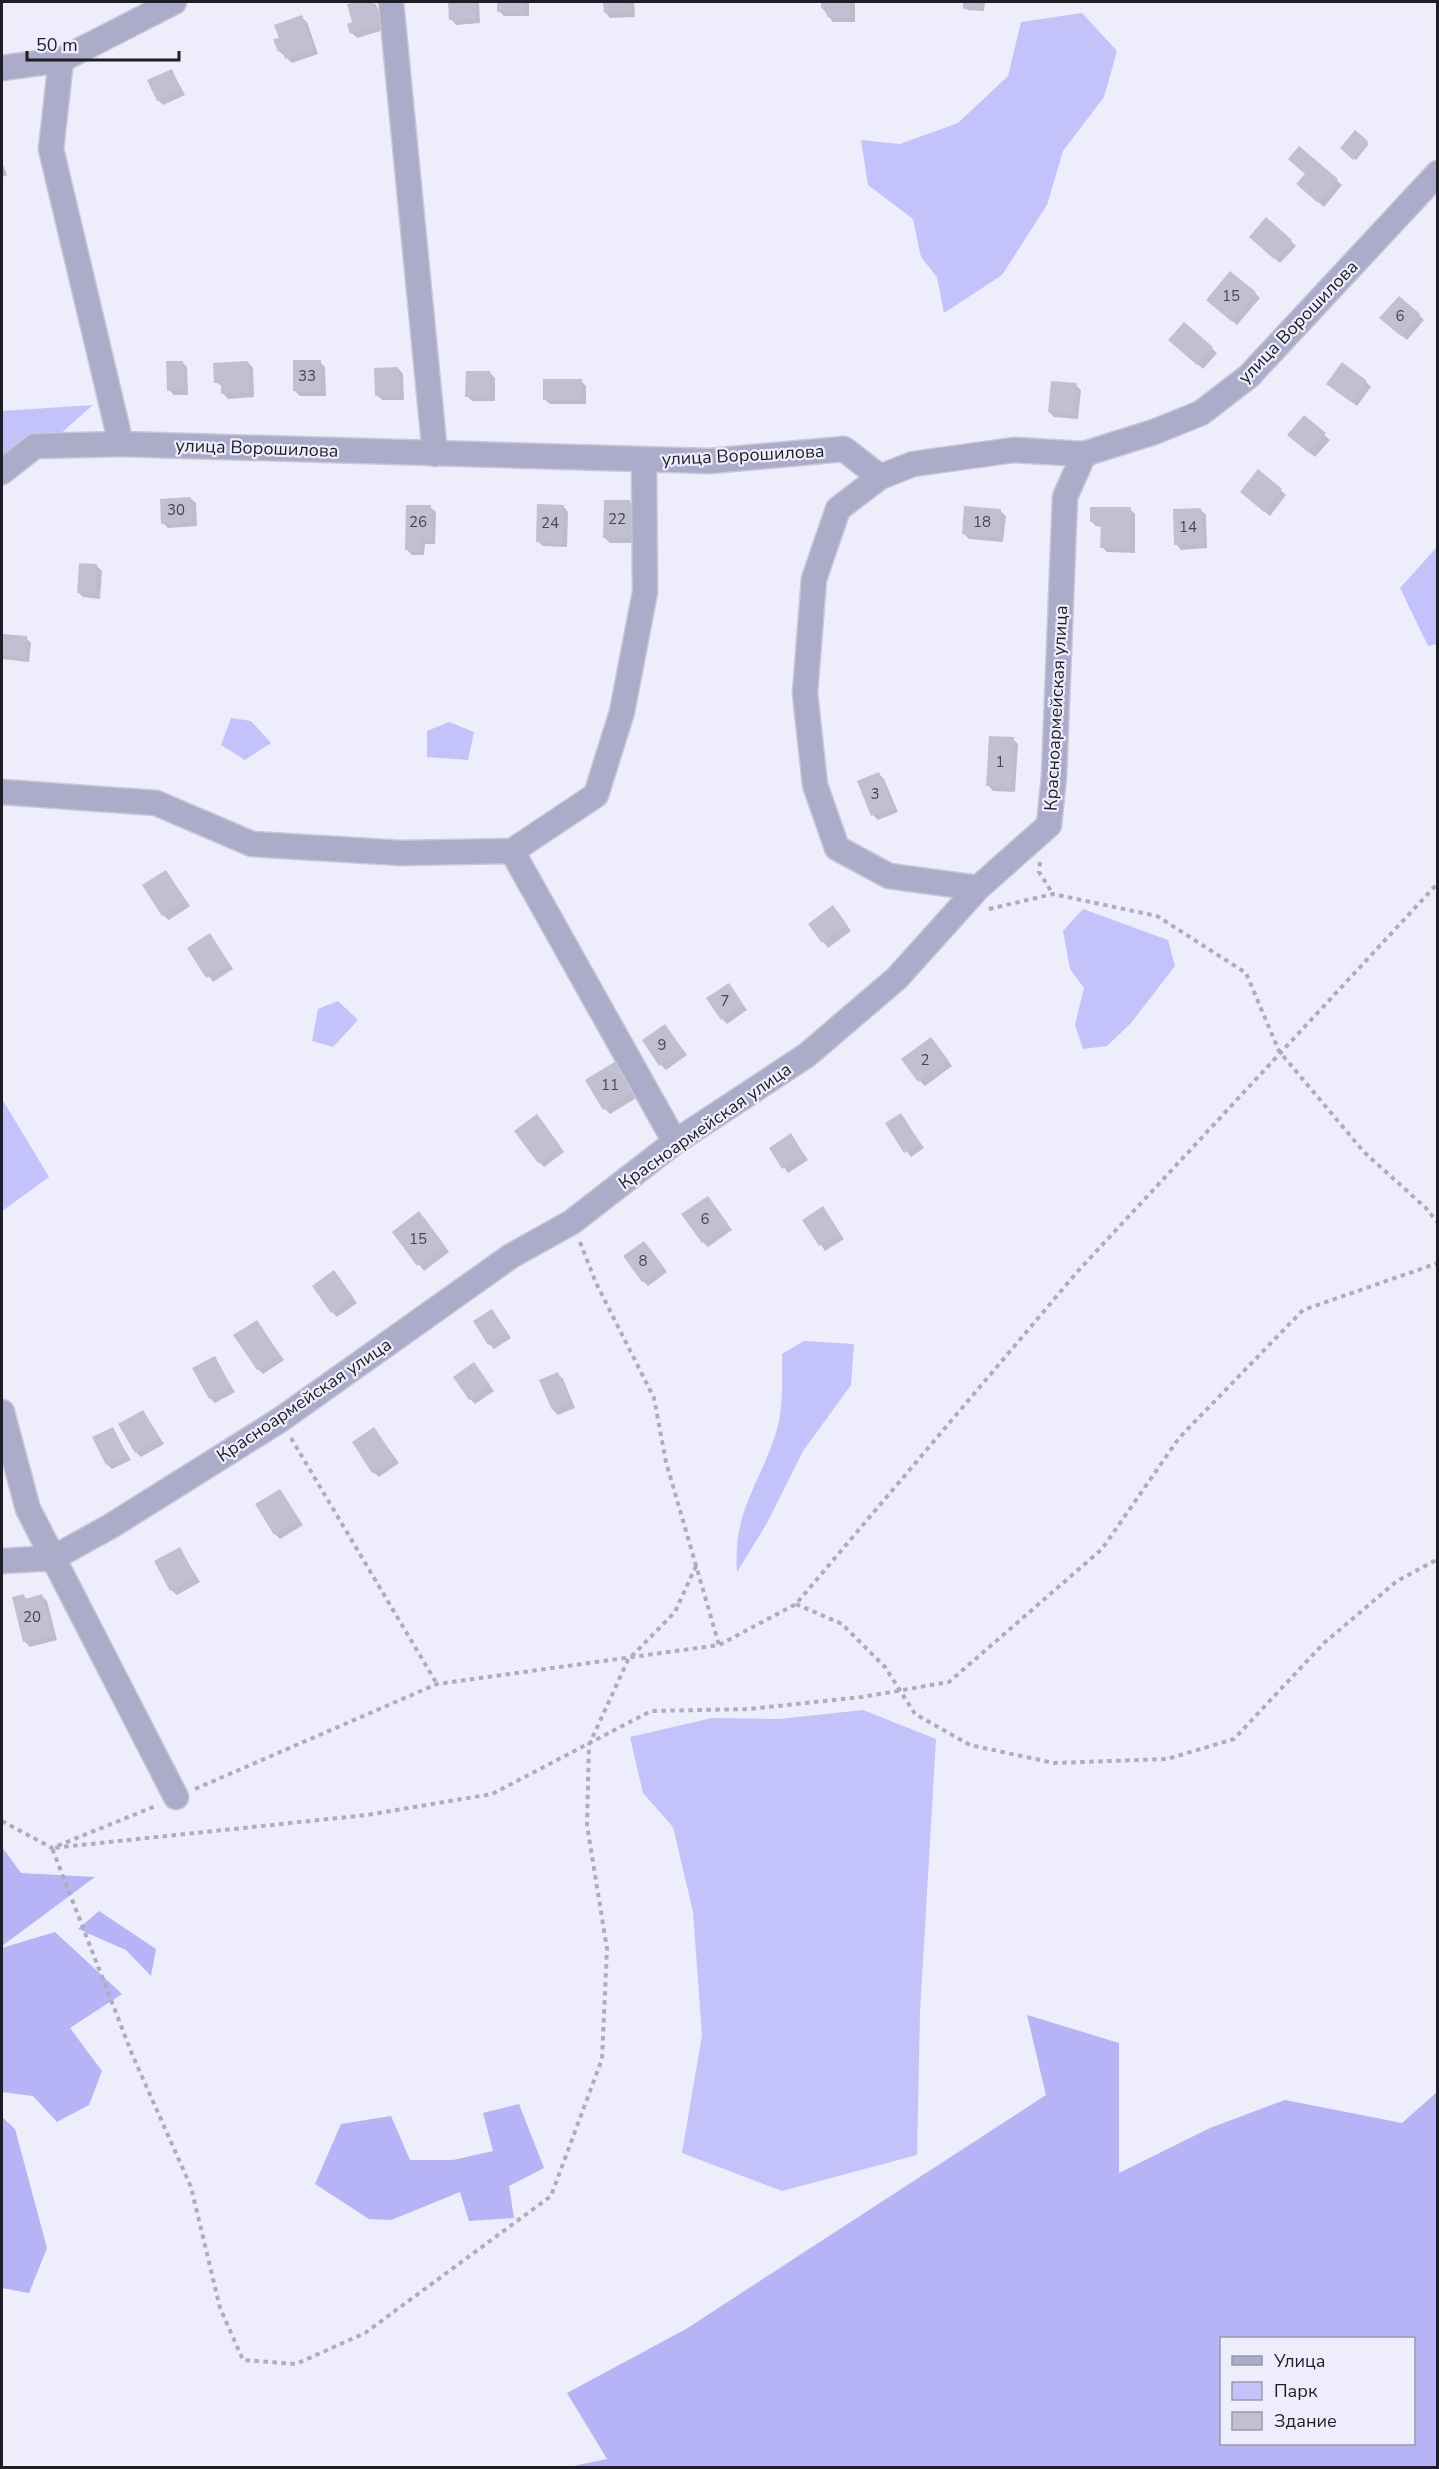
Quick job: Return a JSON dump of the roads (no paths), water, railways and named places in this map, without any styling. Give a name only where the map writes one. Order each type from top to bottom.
[{"type":"street","points":[[2,68],[61,60],[174,2]]},
{"type":"street","points":[[391,2],[435,454]]},
{"type":"street","points":[[61,60],[51,149],[121,444]]},
{"type":"street","name":"улица Ворошилова","points":[[2,472],[35,446],[121,444],[710,461],[844,449],[880,477],[913,464],[1014,450],[1084,454],[1154,432],[1201,413],[1249,376],[1437,173]]},
{"type":"street","name":"Красноармейская улица","points":[[2,1561],[54,1558],[111,1526],[280,1420],[511,1256],[572,1222],[675,1142],[807,1055],[897,978],[981,899],[1049,825],[1054,776],[1065,497],[1084,454]]},
{"type":"street","points":[[2,792],[156,803],[252,844],[401,853],[512,851],[597,795],[622,712],[645,592],[644,460]]},
{"type":"street","points":[[880,477],[838,509],[814,579],[805,693],[815,785],[837,848],[889,876],[981,899]]},
{"type":"street","points":[[512,851],[675,1142]]},
{"type":"street","points":[[2,1412],[28,1509],[176,1797]]}]
